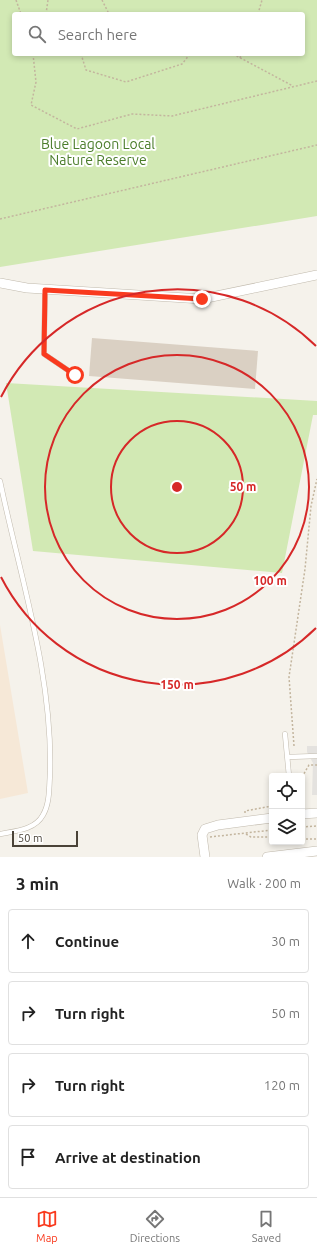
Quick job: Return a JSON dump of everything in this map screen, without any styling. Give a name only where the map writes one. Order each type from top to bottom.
[{"type":"street","points":[[0,283],[6,286],[45,290],[202,299],[317,275]]},
{"type":"street","points":[[305,814],[317,813]]},
{"type":"street","points":[[205,857],[204,834],[218,825],[269,818]]},
{"type":"street","points":[[267,857],[317,851]]},
{"type":"lane","points":[[45,290],[44,354],[75,375]]},
{"type":"lane","points":[[0,481],[42,672],[50,759],[48,797],[43,815],[32,826],[0,834]]},
{"type":"lane","points":[[285,734],[290,773]]},
{"type":"lane","points":[[288,756],[317,756]]},
{"type":"path","points":[[16,0],[20,12]]},
{"type":"path","points":[[46,12],[48,0]]},
{"type":"path","points":[[102,0],[108,12]]},
{"type":"path","points":[[259,12],[262,0]]},
{"type":"path","points":[[33,56],[36,82],[31,105],[78,129],[132,114],[172,116],[317,81]]},
{"type":"path","points":[[82,56],[86,70],[126,82],[182,64],[188,56]]},
{"type":"path","points":[[236,56],[293,86]]},
{"type":"path","points":[[0,219],[317,145]]},
{"type":"path","points":[[294,756],[289,677],[305,569],[311,506],[317,479]]},
{"type":"path","points":[[304,773],[309,765],[317,765]]},
{"type":"path","points":[[305,827],[317,826]]},
{"type":"path","points":[[204,834],[245,834],[252,831],[269,830]]},
{"type":"path","points":[[245,834],[251,837],[269,838]]},
{"type":"path","points":[[305,838],[317,839]]},
{"type":"shaded area","points":[[0,625],[28,793],[0,799]]},
{"type":"shaded area","points":[[307,746],[317,746],[317,795],[312,795],[313,763],[307,752]]},
{"type":"green space","name":"Blue Lagoon Local Nature Reserve","points":[[0,0],[317,0],[317,216],[0,267]]},
{"type":"green space","points":[[6,383],[317,401],[317,415],[313,415],[282,573],[33,551]]},
{"type":"building","points":[[92,338],[258,351],[255,389],[89,376]]},
{"type":"route","points":[[75,375],[44,354],[45,290],[162,298],[202,299]]}]
